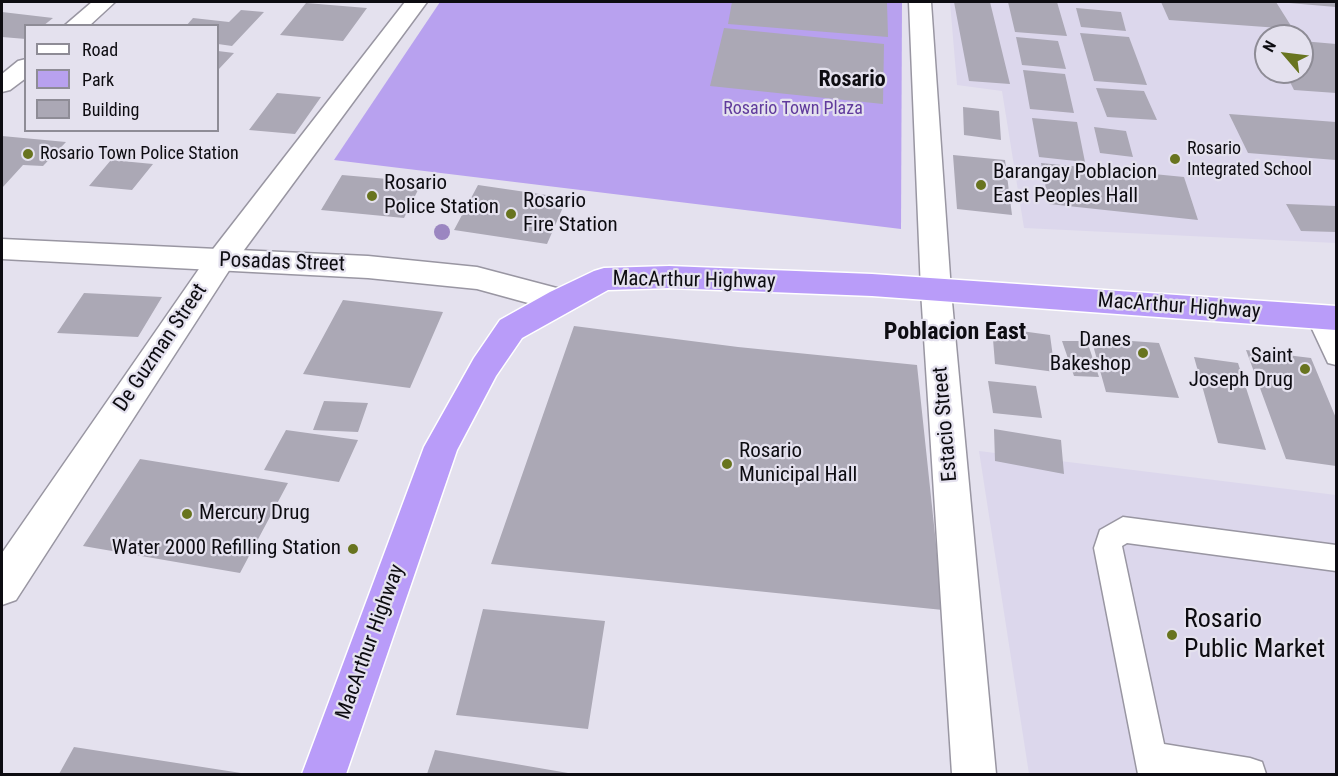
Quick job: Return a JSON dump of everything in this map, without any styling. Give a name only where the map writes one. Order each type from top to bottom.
[{"type":"highway","name":"MacArthur Highway","points":[[324,774],[441,447],[485,367],[511,328],[604,279],[669,277],[872,285],[1327,317]]},
{"type":"street","points":[[77,24],[104,2]]},
{"type":"street","name":"De Guzman Street","points":[[2,586],[220,261],[416,2]]},
{"type":"street","name":"Estacio Street","points":[[920,2],[936,291],[974,774]]},
{"type":"street","points":[[2,85],[24,68]]},
{"type":"street","name":"Posadas Street","points":[[2,249],[368,267],[477,278],[561,300]]},
{"type":"lane","points":[[1327,317],[1336,356]]},
{"type":"lane","points":[[1250,774],[1153,766],[1108,548],[1110,539],[1123,530],[1336,558]]},
{"type":"shaded area","name":"Rosario Integrated School","points":[[950,2],[1336,2],[1336,243],[1024,228],[1002,91],[957,85]]},
{"type":"shaded area","name":"Rosario Public Market","points":[[979,451],[1336,495],[1336,774],[1029,774]]},
{"type":"green space","name":"Rosario Town Plaza","points":[[440,2],[902,2],[901,229],[334,160]]},
{"type":"building","points":[[732,2],[887,2],[888,37],[728,24]]},
{"type":"building","points":[[954,2],[990,2],[1010,84],[969,81]]},
{"type":"building","points":[[1008,2],[1057,2],[1067,36],[1015,32]]},
{"type":"building","points":[[1161,2],[1276,2],[1290,24],[1254,24],[1254,26],[1169,20]]},
{"type":"building","points":[[1336,2],[1336,7],[1289,3]]},
{"type":"building","points":[[306,3],[367,8],[343,41],[280,35]]},
{"type":"building","points":[[1076,8],[1121,12],[1126,31],[1081,27]]},
{"type":"building","points":[[241,10],[264,12],[232,46],[219,44],[219,24],[188,24],[193,18],[229,22]]},
{"type":"building","points":[[2,12],[53,18],[46,24],[24,24],[24,39],[2,37]]},
{"type":"building","points":[[724,28],[884,44],[883,104],[710,86]]},
{"type":"building","points":[[1080,33],[1129,37],[1147,85],[1094,81]]},
{"type":"building","points":[[1016,37],[1058,41],[1066,69],[1022,65]]},
{"type":"building","points":[[1314,42],[1336,44],[1336,93],[1294,90],[1291,84],[1314,84]]},
{"type":"building","points":[[219,51],[234,53],[219,69]]},
{"type":"building","points":[[1023,70],[1065,74],[1074,113],[1030,109]]},
{"type":"building","points":[[1096,88],[1144,91],[1157,120],[1107,117]]},
{"type":"building","points":[[277,93],[321,97],[295,134],[249,130]]},
{"type":"building","points":[[963,107],[999,111],[1001,140],[964,135]]},
{"type":"building","points":[[1229,114],[1336,122],[1336,160],[1248,153]]},
{"type":"building","points":[[1032,118],[1077,122],[1085,162],[1039,157]]},
{"type":"building","points":[[1094,127],[1126,131],[1133,157],[1100,153]]},
{"type":"building","name":"Rosario Town Police Station","points":[[2,136],[66,142],[43,166],[23,165],[2,188]]},
{"type":"building","name":"Barangay Poblacion East Peoples Hall","points":[[953,155],[1005,160],[1012,215],[957,209]]},
{"type":"building","points":[[111,160],[153,164],[132,190],[89,186]]},
{"type":"building","points":[[1041,163],[1184,177],[1198,220],[1049,204]]},
{"type":"building","name":"Rosario Police Station","points":[[342,175],[422,182],[404,218],[321,210]]},
{"type":"building","name":"Rosario Fire Station","points":[[478,185],[567,198],[547,244],[454,230]]},
{"type":"building","points":[[1286,204],[1336,206],[1336,232],[1301,231]]},
{"type":"building","points":[[84,293],[162,297],[138,337],[57,333]]},
{"type":"building","points":[[343,300],[443,312],[410,388],[303,374]]},
{"type":"building","name":"Rosario Municipal Hall","points":[[574,326],[738,347],[917,365],[943,610],[491,564]]},
{"type":"building","points":[[992,327],[1050,335],[1055,372],[995,364]]},
{"type":"building","points":[[1091,338],[1159,343],[1179,398],[1106,392]]},
{"type":"building","points":[[1062,341],[1087,341],[1099,377],[1074,376]]},
{"type":"building","points":[[1246,350],[1311,358],[1336,418],[1336,466],[1286,459]]},
{"type":"building","points":[[1194,357],[1238,363],[1266,450],[1218,443]]},
{"type":"building","points":[[988,381],[1036,386],[1042,418],[993,413]]},
{"type":"building","points":[[324,401],[368,403],[358,432],[313,430]]},
{"type":"building","points":[[994,429],[1061,440],[1064,474],[995,461]]},
{"type":"building","points":[[286,430],[358,440],[339,482],[264,470]]},
{"type":"building","name":"Mercury Drug","points":[[140,459],[288,483],[240,573],[83,546]]},
{"type":"building","points":[[483,609],[605,621],[588,729],[456,715]]},
{"type":"building","points":[[74,747],[241,773],[241,774],[59,774]]},
{"type":"building","points":[[435,750],[568,773],[568,774],[427,774]]},
{"type":"place","name":"Rosario Town Police Station","points":[[28,154]]},
{"type":"place","name":"Rosario Integrated School","points":[[1175,159]]},
{"type":"place","name":"Barangay Poblacion East Peoples Hall","points":[[981,185]]},
{"type":"place","name":"Rosario Police Station","points":[[372,196]]},
{"type":"place","name":"Rosario Fire Station","points":[[511,214]]},
{"type":"place","name":"Danes Bakeshop","points":[[1143,353]]},
{"type":"place","name":"Saint Joseph Drug","points":[[1305,369]]},
{"type":"place","name":"Rosario Municipal Hall","points":[[727,464]]},
{"type":"place","name":"Mercury Drug","points":[[187,514]]},
{"type":"place","name":"Water 2000 Refilling Station","points":[[353,549]]},
{"type":"place","name":"Rosario Public Market","points":[[1172,635]]},
{"type":"district","name":"Rosario","points":[[852,80]]},
{"type":"district","name":"Poblacion East","points":[[955,333]]}]
